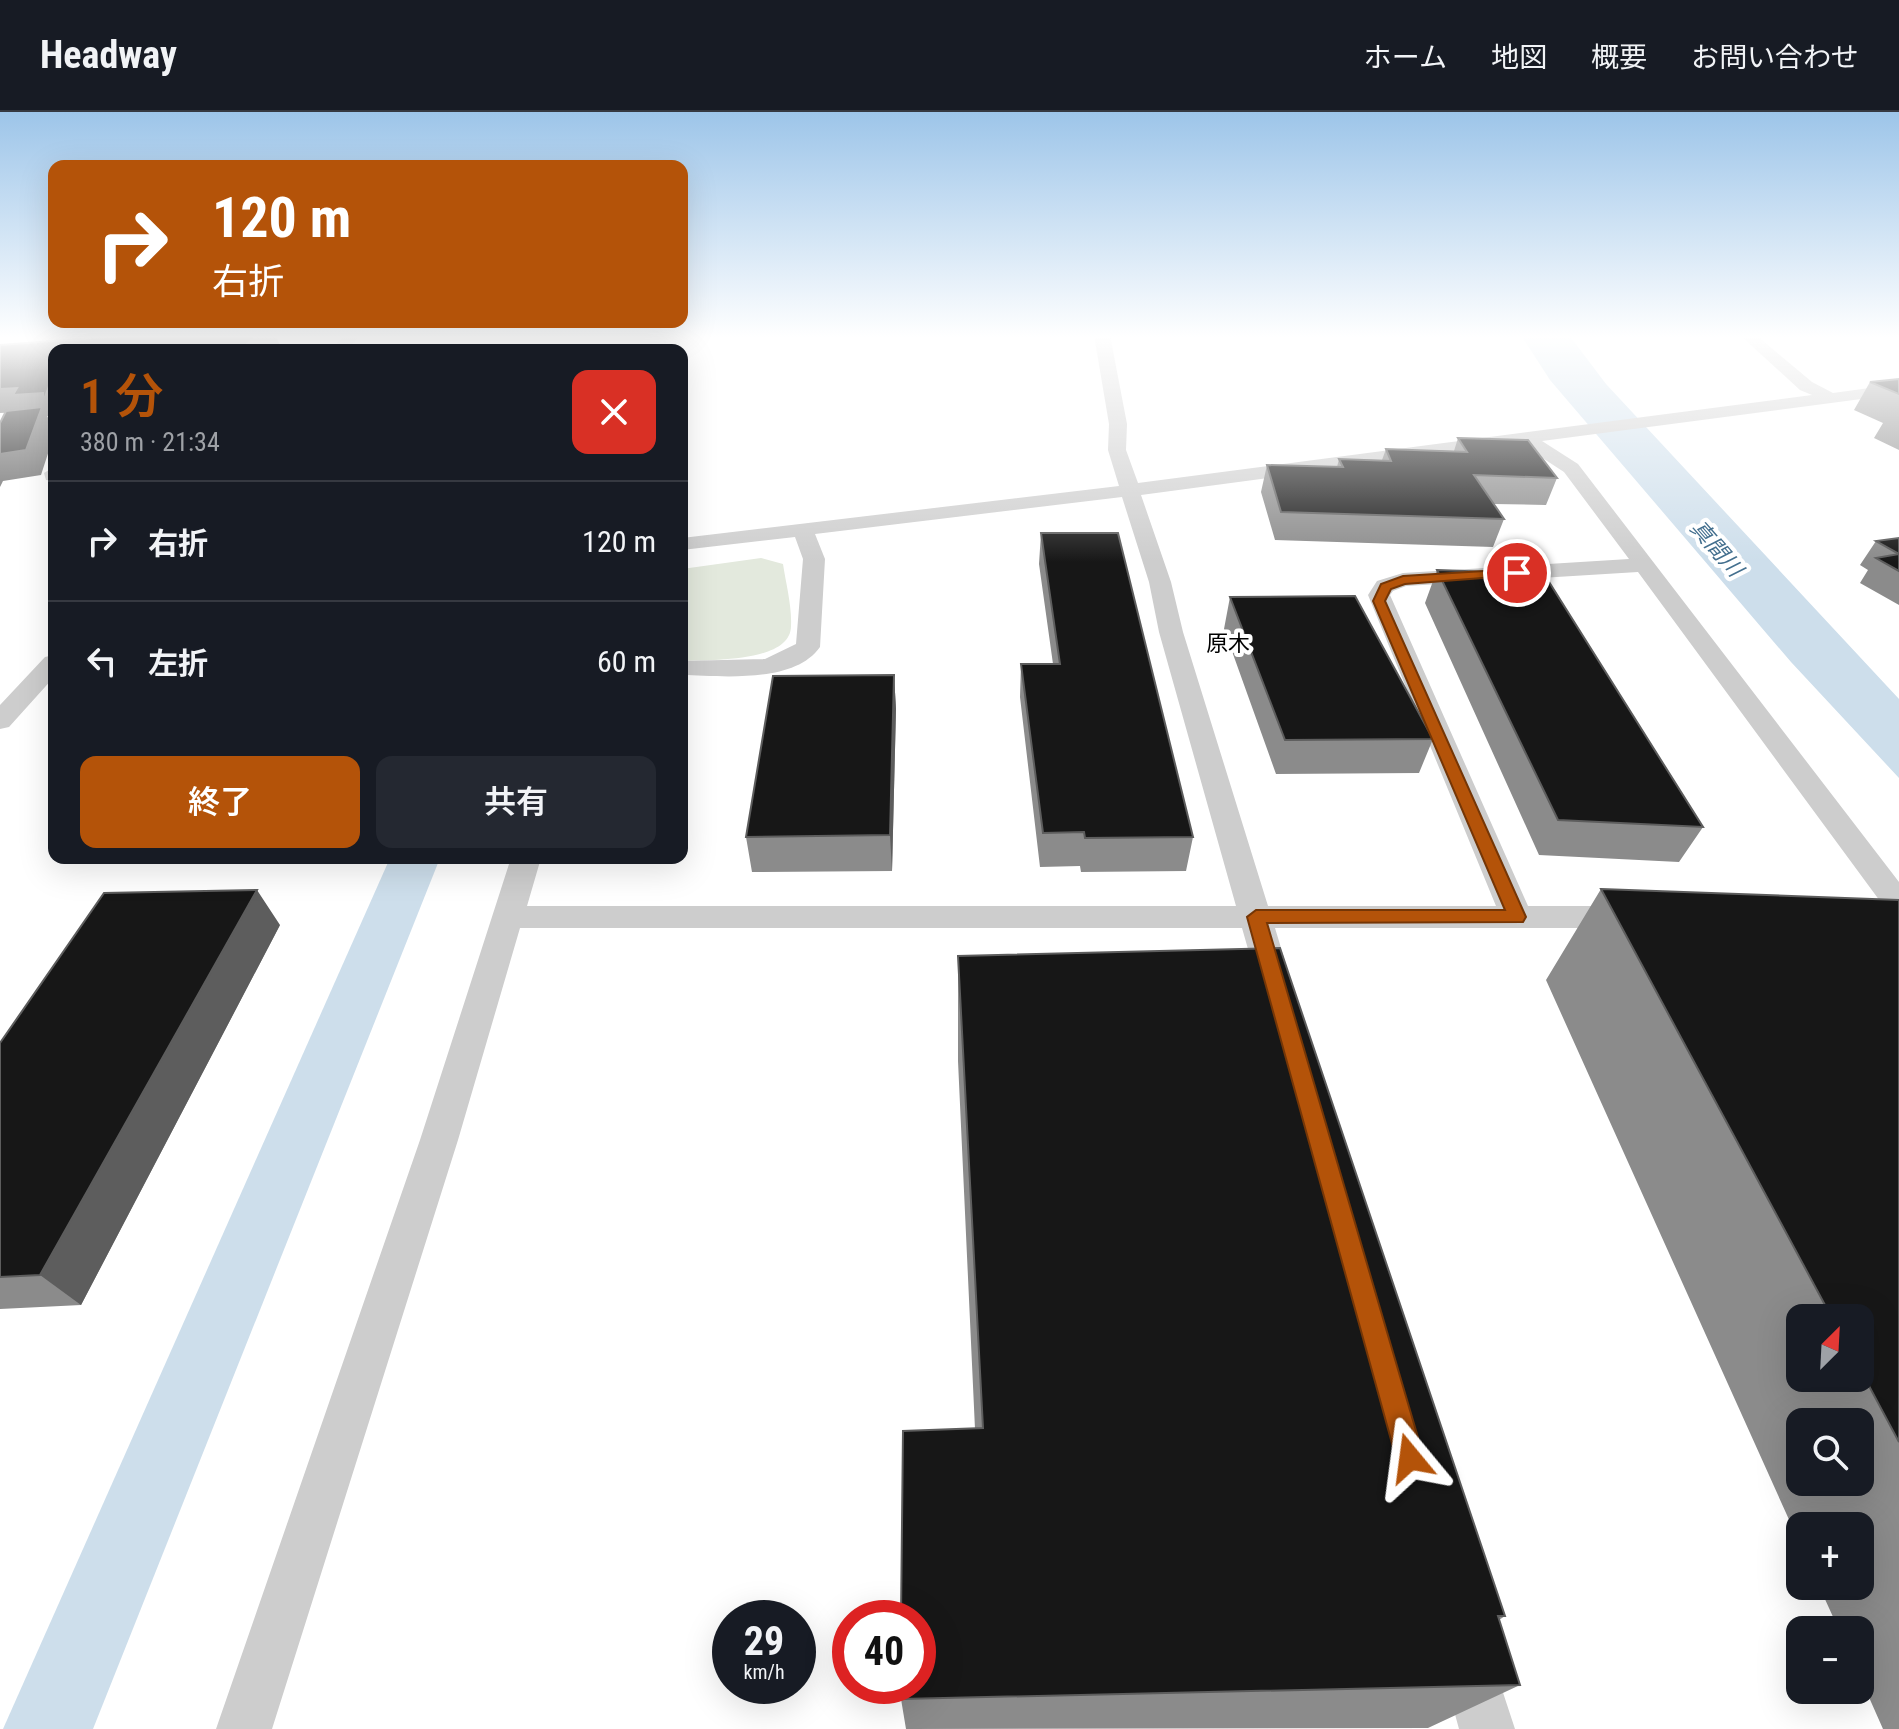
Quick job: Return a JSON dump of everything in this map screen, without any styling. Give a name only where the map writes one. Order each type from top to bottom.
[{"type":"street","points":[[1116,410],[1117,450],[1160,582],[1171,632],[1286,1024]]},
{"type":"street","points":[[688,543],[1132,490],[1738,410]]},
{"type":"street","points":[[0,429],[48,424]]},
{"type":"street","points":[[1525,439],[1567,464],[1899,904]]},
{"type":"street","points":[[688,668],[772,665],[799,656],[808,647],[814,559],[803,530]]},
{"type":"street","points":[[1517,917],[1379,595],[1385,586],[1403,580],[1642,565]]},
{"type":"street","points":[[2,716],[48,668]]},
{"type":"street","points":[[244,1729],[439,1140],[524,864]]},
{"type":"street","points":[[507,917],[1660,917]]},
{"type":"street","points":[[1867,918],[1899,918]]},
{"type":"street","points":[[1461,1637],[1487,1729]]},
{"type":"shaded area","points":[[761,558],[783,564],[791,618],[787,638],[778,647],[746,657],[688,661],[688,568]]},
{"type":"water","name":"真間川","points":[[1576,410],[1631,410],[1899,699],[1899,778],[1791,662]]},
{"type":"building","points":[[41,410],[26,450],[0,454],[0,423],[6,411]]},
{"type":"building","points":[[1458,438],[1528,440],[1557,478],[1474,475],[1504,519],[1281,512],[1267,465],[1343,467],[1339,459],[1391,461],[1386,449],[1467,452]]},
{"type":"building","points":[[1041,533],[1118,533],[1193,837],[1085,838],[1084,832],[1043,833],[1021,664],[1060,664]]},
{"type":"building","points":[[1899,538],[1899,554],[1876,541]]},
{"type":"building","points":[[1899,554],[1899,571],[1876,558]]},
{"type":"building","points":[[1437,570],[1544,574],[1703,827],[1558,820]]},
{"type":"building","points":[[1355,596],[1433,739],[1285,740],[1230,597]]},
{"type":"building","points":[[894,675],[890,835],[746,837],[773,676]]},
{"type":"building","points":[[1601,889],[1899,900],[1899,1442],[1872,1392],[1874,1304],[1824,1304]]},
{"type":"building","points":[[257,890],[40,1275],[0,1277],[0,1043],[104,893]]},
{"type":"building","points":[[1280,948],[1505,1616],[1498,1616],[1520,1685],[936,1698],[936,1600],[901,1600],[903,1431],[983,1428],[958,956]]},
{"type":"waterway","points":[[48,1729],[412,864]]},
{"type":"district","name":"原木","points":[[1228,643]]},
{"type":"route","points":[[1410,1458],[1256,917],[1517,917],[1379,601],[1385,586],[1403,580],[1517,573]]}]
